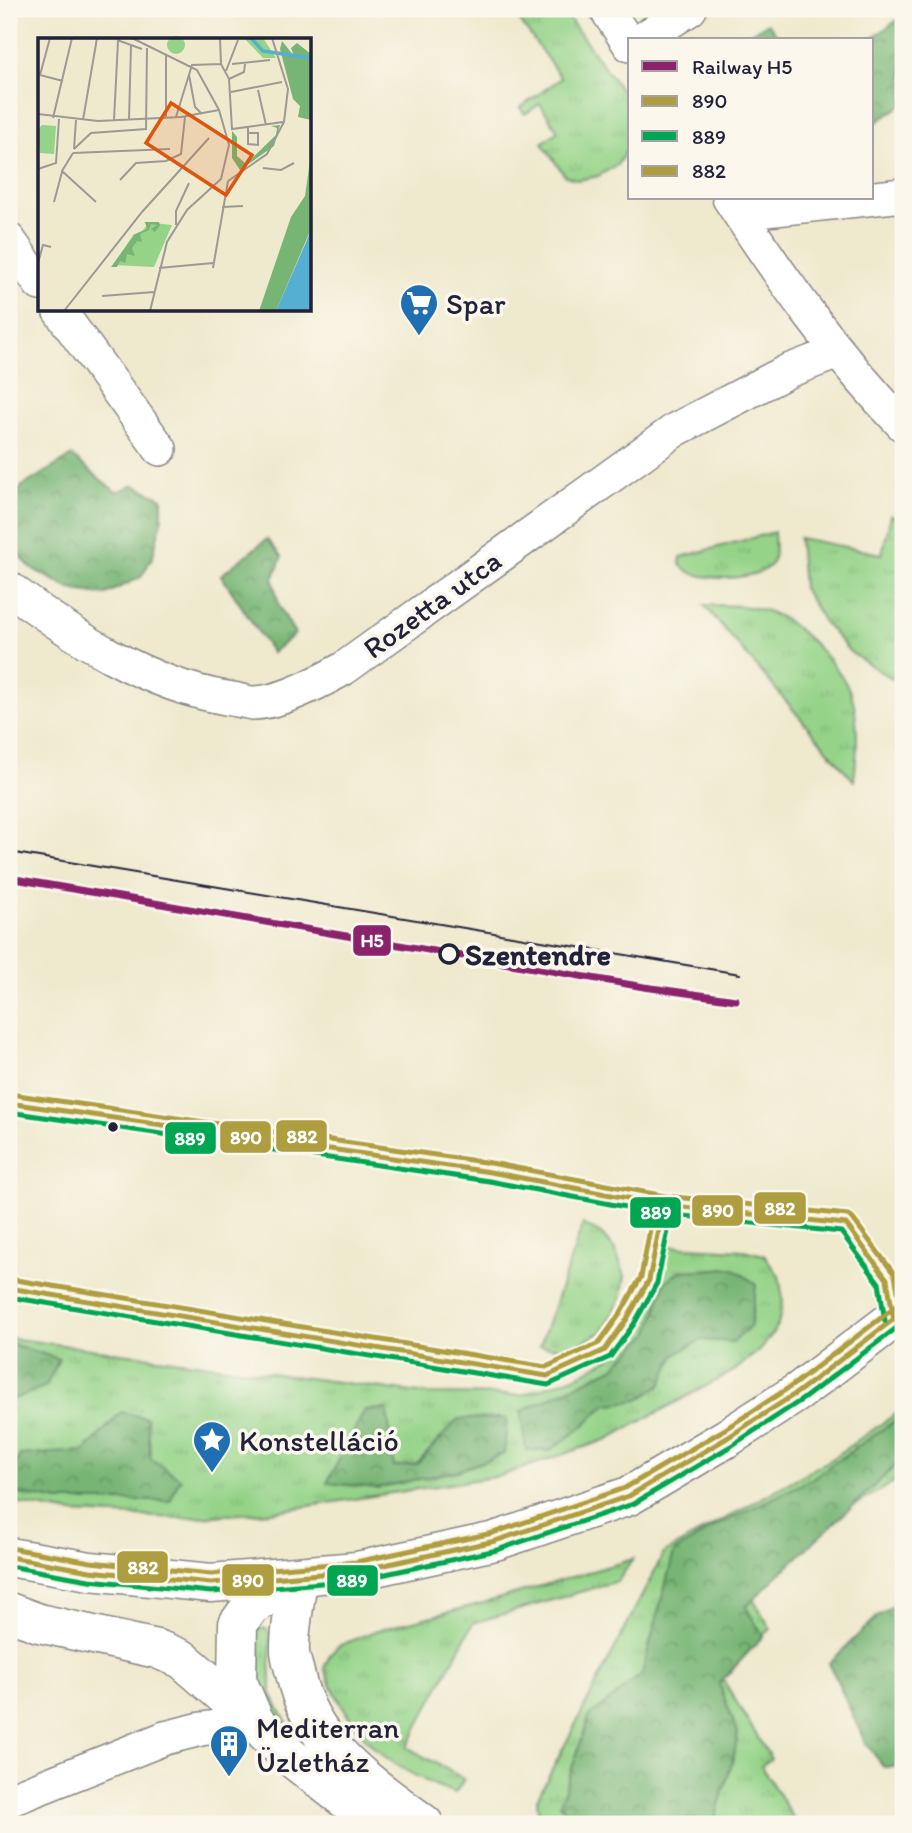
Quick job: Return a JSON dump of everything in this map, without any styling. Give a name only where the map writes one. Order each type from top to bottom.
[{"type":"main road","points":[[9,1557],[90,1571],[211,1583],[357,1571],[495,1541],[629,1496],[798,1392],[903,1312]]},
{"type":"main road","points":[[255,1722],[237,1680],[238,1624],[251,1606],[298,1577]]},
{"type":"main road","points":[[298,1577],[289,1649],[305,1708],[316,1729],[335,1751],[424,1824]]},
{"type":"main road","points":[[9,1612],[39,1623],[157,1649],[182,1659],[255,1722],[288,1755],[346,1800],[391,1824]]},
{"type":"street","points":[[606,9],[628,42]]},
{"type":"street","points":[[643,38],[690,9]]},
{"type":"street","points":[[874,197],[903,195]]},
{"type":"street","points":[[826,200],[734,206],[791,292],[838,352],[903,425]]},
{"type":"street","points":[[9,240],[38,281]]},
{"type":"street","points":[[60,312],[160,449]]},
{"type":"street","name":"Rozetta utca","points":[[9,588],[63,628],[134,668],[193,692],[254,703],[283,696],[343,669],[675,430],[788,371],[838,352]]},
{"type":"street","points":[[9,1801],[165,1738],[201,1729],[255,1722]]},
{"type":"green space","points":[[523,9],[556,9],[565,13],[628,100],[628,148],[617,165],[598,176],[579,180],[565,176],[542,143],[558,131],[540,104],[525,114],[520,108],[561,78],[515,14]]},
{"type":"green space","points":[[903,16],[903,104],[874,124],[874,38]]},
{"type":"green space","points":[[768,23],[779,38],[742,38]]},
{"type":"green space","points":[[72,456],[116,492],[134,485],[162,498],[162,518],[153,556],[141,577],[104,595],[70,589],[31,568],[12,547],[9,538],[9,516],[21,487]]},
{"type":"green space","points":[[891,515],[903,519],[903,681],[892,679],[850,652],[824,622],[803,588],[799,538],[882,554]]},
{"type":"green space","points":[[774,532],[773,561],[764,570],[753,574],[710,577],[697,575],[680,564],[681,557]]},
{"type":"green space","points":[[267,539],[282,557],[273,579],[279,606],[295,634],[272,653],[221,575]]},
{"type":"green space","points":[[704,605],[748,607],[774,614],[797,628],[832,663],[848,688],[855,710],[857,740],[854,781]]},
{"type":"green space","points":[[583,1224],[601,1234],[615,1249],[625,1276],[621,1298],[602,1332],[570,1349],[540,1346]]},
{"type":"green space","points":[[667,1246],[743,1250],[764,1255],[779,1276],[783,1299],[778,1325],[763,1347],[734,1371],[608,1439],[500,1476],[271,1512],[182,1518],[71,1513],[9,1502],[9,1338],[427,1394],[522,1395],[577,1376],[611,1357],[633,1337],[653,1301]]},
{"type":"green space","points":[[733,1268],[756,1284],[751,1325],[734,1342],[701,1340],[675,1355],[661,1385],[638,1400],[605,1405],[581,1428],[549,1451],[526,1450],[521,1411],[613,1368],[650,1332],[665,1282],[680,1271]]},
{"type":"green space","points":[[9,1343],[59,1359],[46,1386],[9,1401]]},
{"type":"green space","points":[[387,1409],[394,1467],[417,1464],[458,1419],[507,1418],[504,1454],[457,1471],[377,1488],[327,1483],[365,1410]]},
{"type":"green space","points":[[903,1409],[903,1477],[822,1524],[745,1586],[771,1629],[716,1668],[771,1759],[761,1766],[797,1824],[543,1824],[539,1819],[537,1799],[664,1553],[831,1459]]},
{"type":"green space","points":[[121,1412],[147,1418],[151,1459],[180,1478],[170,1501],[60,1501],[9,1492],[9,1475],[20,1455],[85,1451]]},
{"type":"green space","points":[[903,1415],[903,1458],[746,1607],[763,1636],[719,1684],[738,1733],[734,1756],[715,1818],[720,1824],[574,1824],[560,1804],[589,1717],[642,1674],[674,1552],[718,1525],[808,1481]]},
{"type":"green space","points":[[633,1559],[618,1581],[473,1623],[407,1747],[464,1779],[455,1793],[409,1772],[373,1747],[346,1713],[324,1668],[338,1646],[375,1631],[487,1602]]},
{"type":"green space","points":[[903,1598],[903,1767],[884,1767],[865,1742],[829,1663],[876,1618]]},
{"type":"green space","points":[[264,1628],[270,1632],[271,1694],[291,1730],[288,1737],[281,1734],[256,1680],[255,1631]]},
{"type":"tram line","points":[[9,852],[740,974]]},
{"type":"rail line","name":"H5","points":[[9,878],[644,987],[736,1000]]},
{"type":"transit line","name":"882","points":[[10,1094],[491,1163],[665,1196],[848,1215],[895,1275],[903,1319]]},
{"type":"transit line","name":"890","points":[[9,1103],[490,1172],[664,1205],[846,1224],[887,1279],[894,1320]]},
{"type":"transit line","name":"889","points":[[9,1112],[489,1181],[663,1214],[841,1232],[879,1283],[885,1321]]},
{"type":"transit line","name":"882","points":[[10,1279],[546,1367],[599,1343],[620,1314],[641,1277],[655,1203]]},
{"type":"transit line","name":"890","points":[[9,1288],[547,1376],[605,1350],[627,1319],[649,1280],[664,1205]]},
{"type":"transit line","name":"889","points":[[9,1297],[548,1385],[610,1357],[634,1324],[657,1283],[673,1207]]},
{"type":"transit line","name":"882","points":[[10,1548],[91,1562],[211,1574],[356,1562],[493,1533],[625,1488],[722,1431],[793,1385],[898,1305]]},
{"type":"transit line","name":"890","points":[[9,1557],[90,1571],[211,1583],[357,1571],[495,1541],[629,1496],[798,1392],[903,1312]]},
{"type":"transit line","name":"889","points":[[9,1566],[89,1580],[211,1592],[358,1580],[497,1550],[633,1504],[731,1446],[803,1399],[903,1323]]},
{"type":"place","name":"Spar","points":[[419,337]]},
{"type":"place","name":"Szentendre","points":[[449,954]]},
{"type":"place","name":"Konstelláció","points":[[212,1474]]},
{"type":"place","name":"Mediterran Üzletház","points":[[229,1778]]}]
